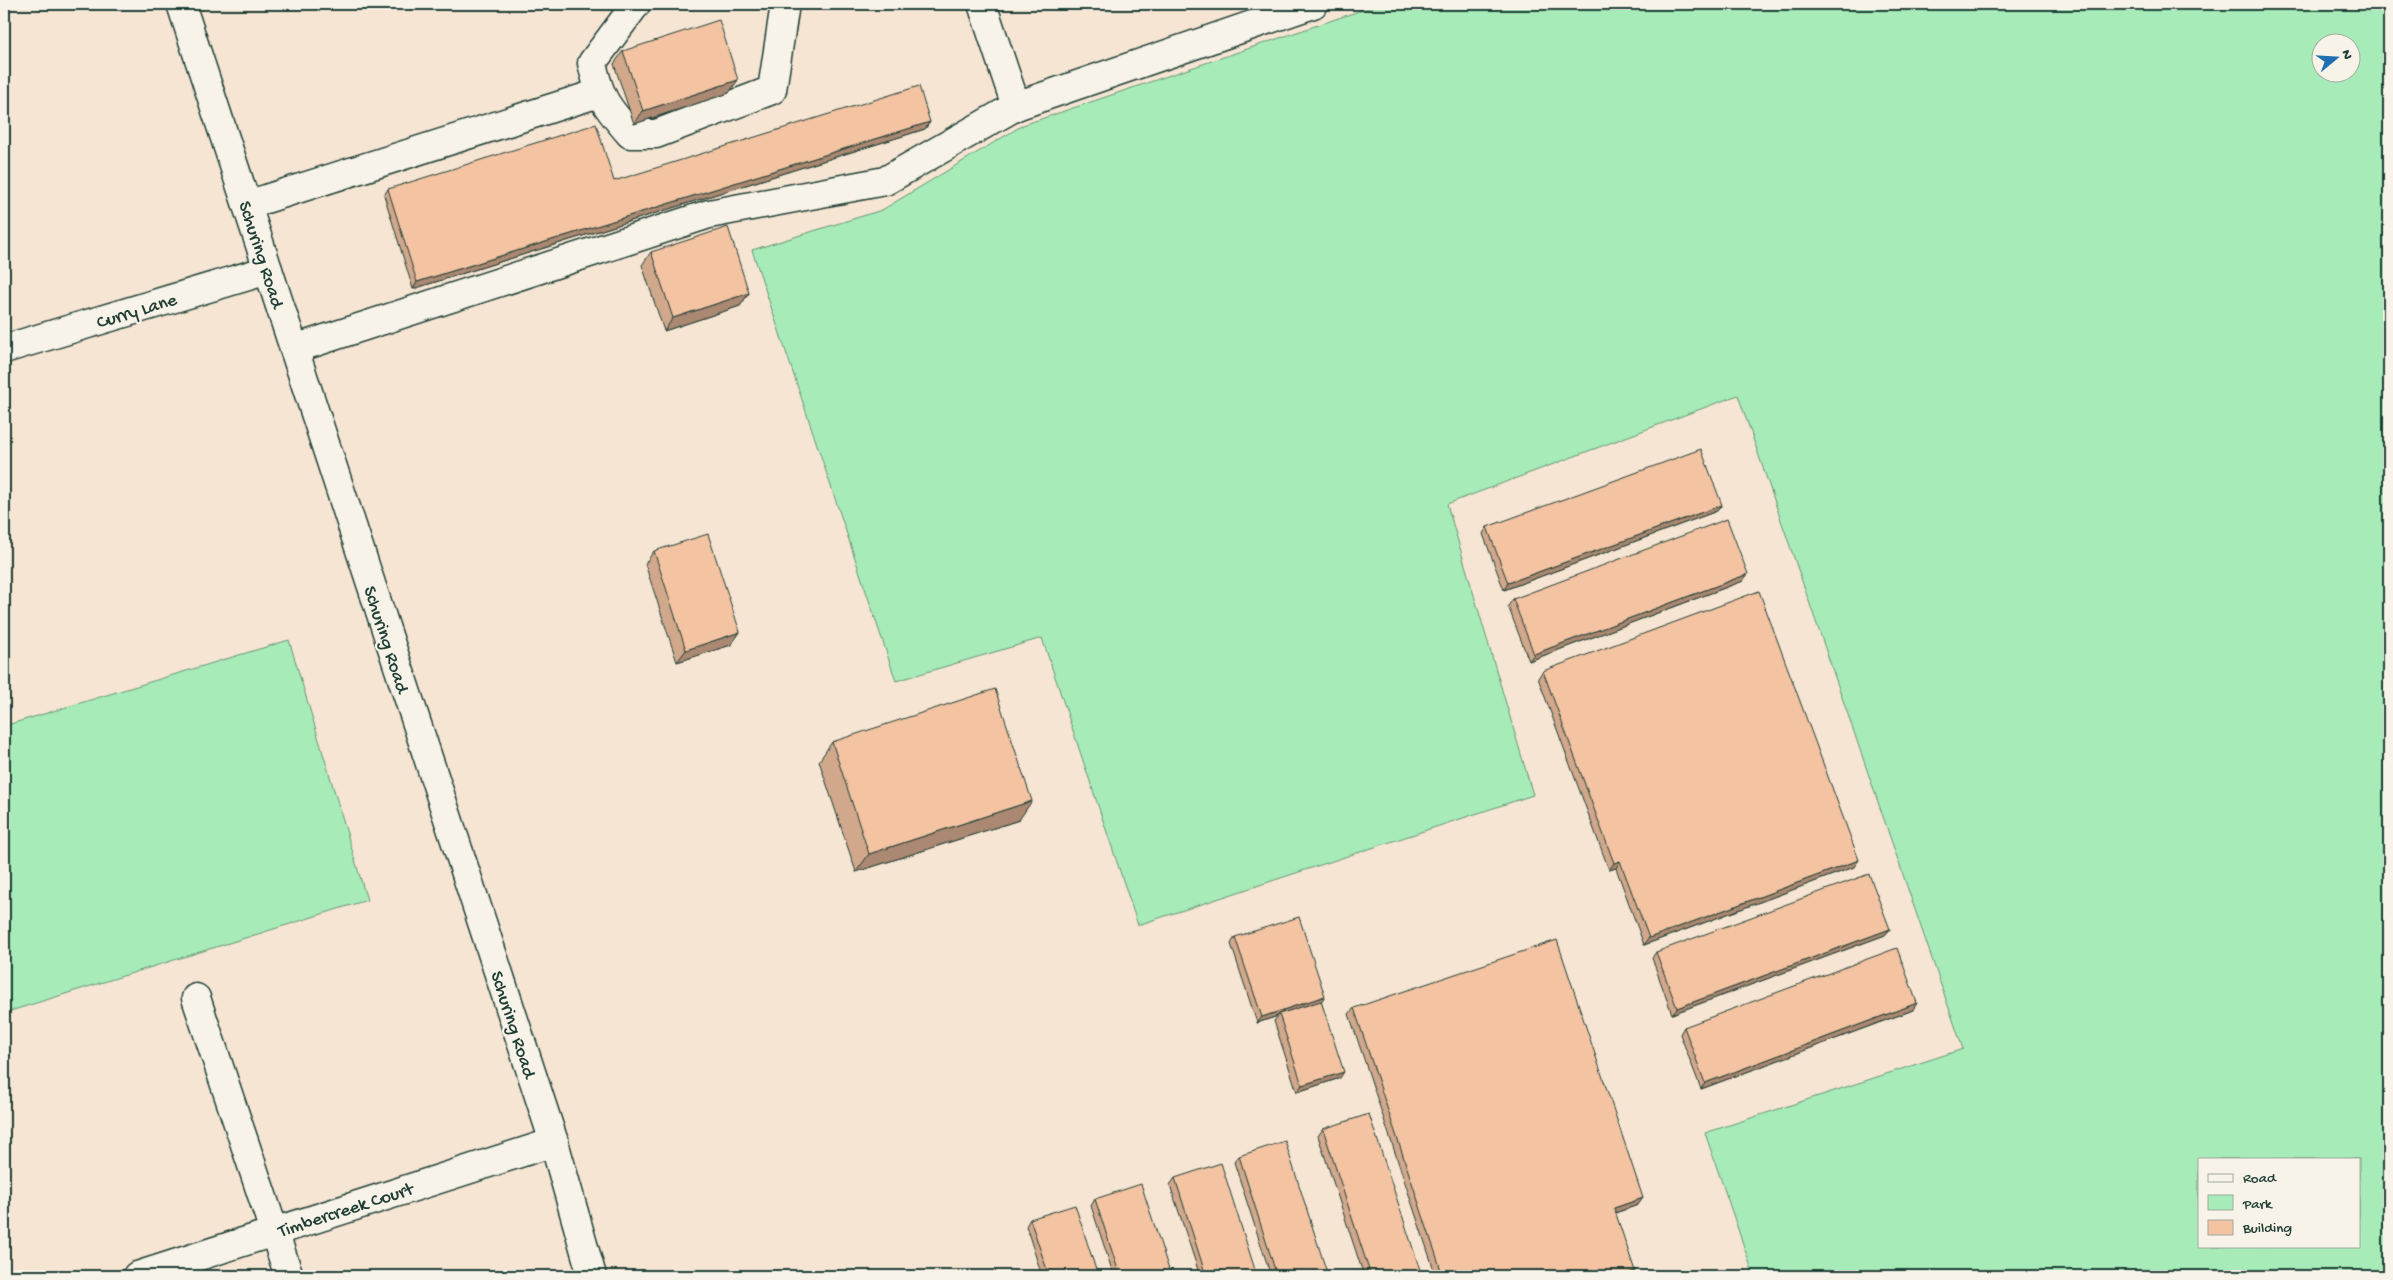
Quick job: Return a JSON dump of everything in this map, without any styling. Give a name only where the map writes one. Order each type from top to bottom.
[{"type":"street","name":"Schuring Road","points":[[181,4],[554,1142],[592,1276]]},
{"type":"street","points":[[636,4],[592,63],[599,93],[610,111],[630,134],[656,134],[772,90],[785,4]]},
{"type":"street","points":[[982,4],[1016,106]]},
{"type":"street","points":[[294,349],[709,214],[885,181],[1016,106],[1313,4]]},
{"type":"street","points":[[247,205],[599,93]]},
{"type":"street","name":"Curry Lane","points":[[4,348],[268,270]]},
{"type":"street","points":[[196,998],[289,1276]]},
{"type":"street","name":"Timbercreek Court","points":[[137,1276],[554,1142]]},
{"type":"green space","points":[[1380,4],[2389,4],[2389,1276],[1754,1276],[1705,1133],[1963,1049],[1738,395],[1447,504],[1533,795],[1138,925],[1042,638],[896,681],[752,250],[882,210],[1023,125]]},
{"type":"green space","points":[[289,640],[367,900],[4,1013],[4,726]]},
{"type":"building","points":[[719,20],[738,80],[643,111],[623,51]]},
{"type":"building","points":[[919,86],[930,122],[417,282],[388,189],[596,124],[614,181]]},
{"type":"building","points":[[728,227],[749,293],[673,318],[651,252]]},
{"type":"building","points":[[1701,449],[1722,505],[1508,583],[1487,527]]},
{"type":"building","points":[[1727,519],[1748,574],[1534,654],[1513,599]]},
{"type":"building","points":[[708,534],[740,632],[686,650],[654,551]]},
{"type":"building","points":[[1759,591],[1859,860],[1649,938],[1620,861],[1614,863],[1543,671]]},
{"type":"building","points":[[995,689],[1032,801],[869,854],[832,742]]},
{"type":"building","points":[[1869,874],[1890,929],[1677,1008],[1656,952]]},
{"type":"building","points":[[1299,917],[1325,996],[1262,1017],[1235,937]]},
{"type":"building","points":[[1557,940],[1643,1198],[1614,1208],[1635,1271],[1619,1276],[1443,1276],[1354,1008]]},
{"type":"building","points":[[1897,948],[1917,1003],[1705,1083],[1684,1027]]},
{"type":"building","points":[[1321,1001],[1344,1072],[1302,1085],[1279,1014]]},
{"type":"building","points":[[1369,1114],[1422,1276],[1371,1276],[1323,1129]]},
{"type":"building","points":[[1285,1141],[1328,1276],[1277,1276],[1239,1156]]},
{"type":"building","points":[[1221,1163],[1257,1276],[1206,1276],[1175,1178]]},
{"type":"building","points":[[1141,1184],[1171,1276],[1120,1276],[1095,1199]]},
{"type":"building","points":[[1075,1205],[1098,1276],[1049,1276],[1030,1219]]}]
